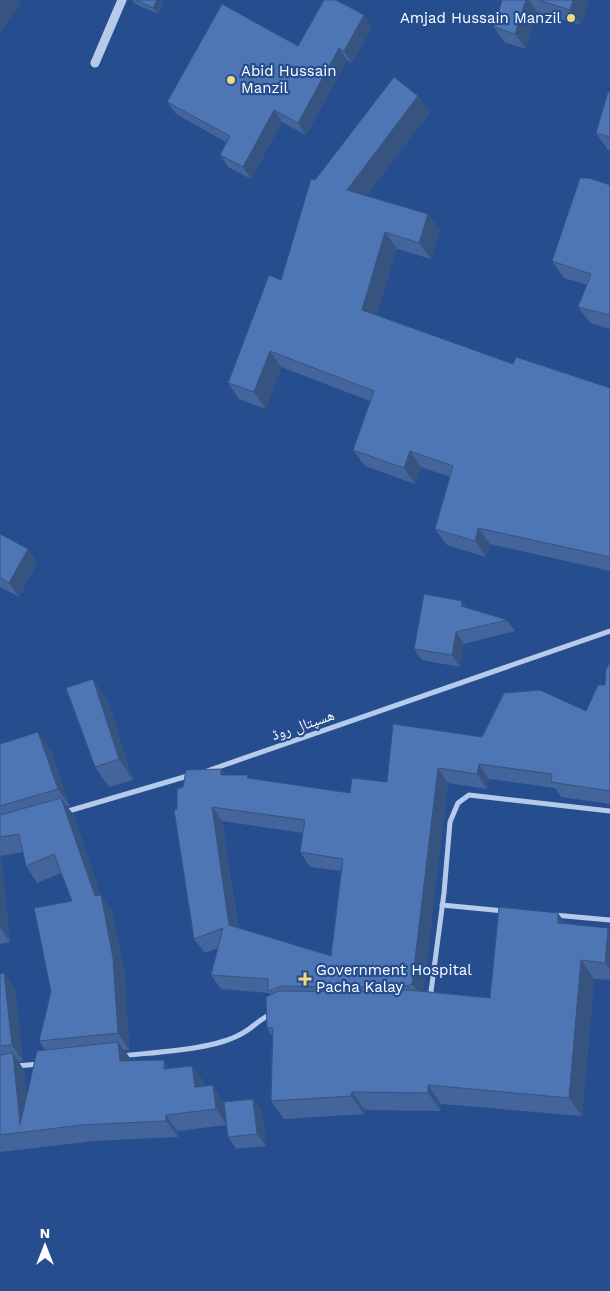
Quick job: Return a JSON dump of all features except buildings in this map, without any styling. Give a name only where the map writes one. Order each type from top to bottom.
[{"type":"street","points":[[95,63],[122,0]]},
{"type":"street","name":"ھسپتال روڈ","points":[[205,771],[610,631]]},
{"type":"street","points":[[56,815],[195,774]]},
{"type":"street","points":[[424,1002],[430,1000],[450,822],[458,802],[469,795],[610,811]]},
{"type":"street","points":[[442,905],[511,912]]},
{"type":"street","points":[[551,915],[610,920]]},
{"type":"street","points":[[115,1056],[212,1045],[241,1034],[262,1018],[276,1012]]},
{"type":"street","points":[[10,1067],[47,1063]]},
{"type":"place","name":"Amjad Hussain Manzil","points":[[571,18]]},
{"type":"place","name":"Abid Hussain Manzil","points":[[231,80]]},
{"type":"place","name":"Government Hospital Pacha Kalay","points":[[305,979]]}]
